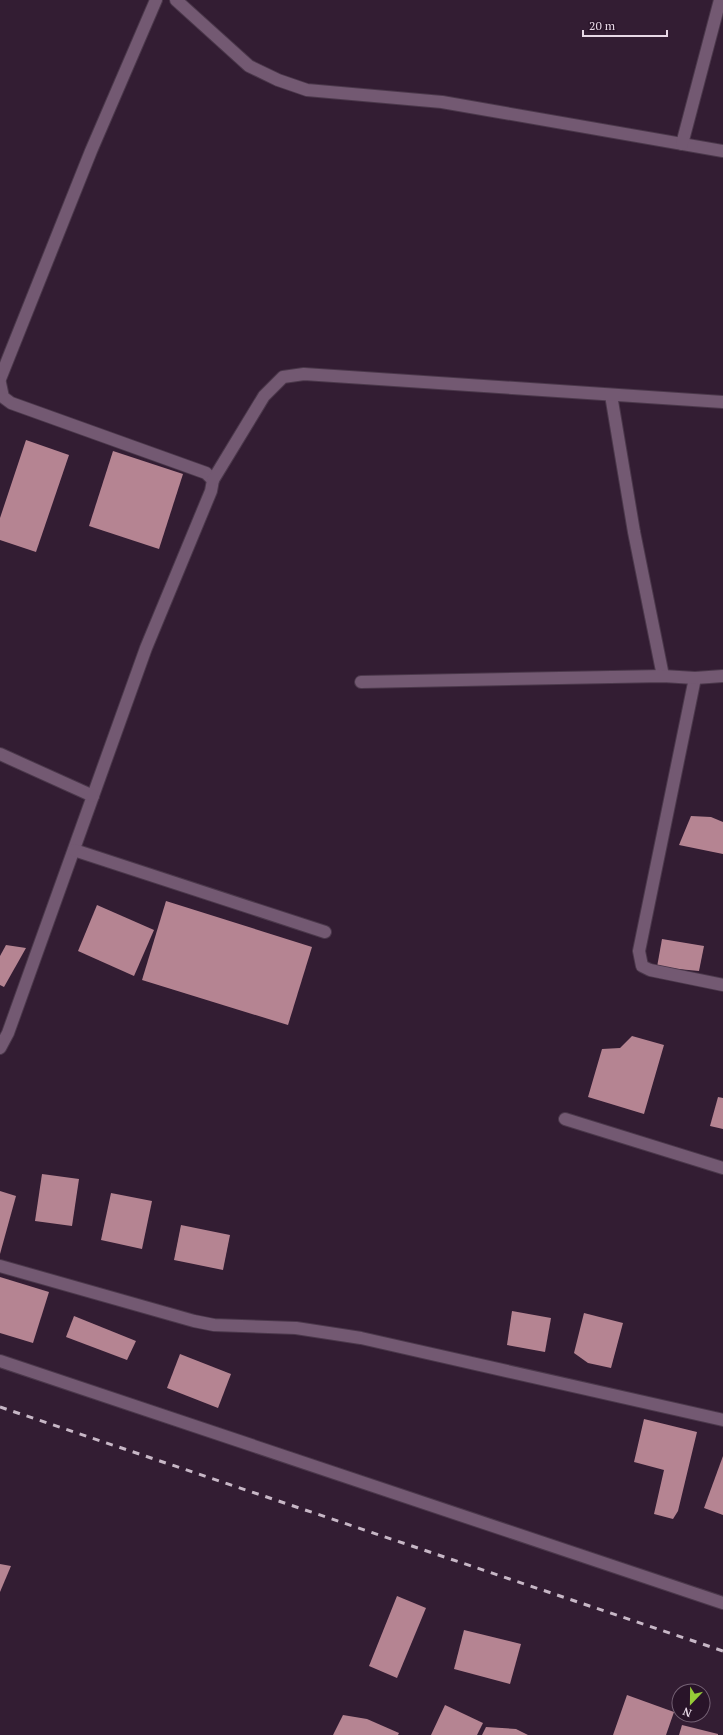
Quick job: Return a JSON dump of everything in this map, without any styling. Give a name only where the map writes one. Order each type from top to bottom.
[{"type":"street","points":[[0,379],[91,151],[156,0]]},
{"type":"street","points":[[176,0],[249,66],[278,80],[307,90],[442,102],[723,151]]},
{"type":"street","points":[[682,144],[720,0]]},
{"type":"street","points":[[0,1048],[8,1033],[146,648],[211,491],[213,480],[264,396],[283,377],[304,374],[723,402]]},
{"type":"street","points":[[0,383],[3,397],[11,403],[206,473],[213,480]]},
{"type":"street","points":[[611,395],[634,532],[662,676]]},
{"type":"street","points":[[361,682],[662,676],[695,678],[723,676]]},
{"type":"street","points":[[695,678],[640,951],[642,966],[650,970],[723,985]]},
{"type":"street","points":[[0,754],[93,796]]},
{"type":"street","points":[[74,850],[325,932]]},
{"type":"street","points":[[565,1119],[723,1168]]},
{"type":"street","points":[[0,1266],[194,1321],[214,1325],[296,1328],[361,1338],[723,1420]]},
{"type":"street","points":[[0,1361],[723,1603]]},
{"type":"building","points":[[26,440],[69,455],[36,552],[0,540],[0,518]]},
{"type":"building","points":[[113,451],[183,474],[159,549],[89,526]]},
{"type":"building","points":[[691,816],[711,817],[723,822],[723,854],[679,845]]},
{"type":"building","points":[[166,901],[312,947],[288,1025],[142,980]]},
{"type":"building","points":[[97,905],[154,930],[134,976],[78,951]]},
{"type":"building","points":[[662,939],[704,946],[699,971],[657,967]]},
{"type":"building","points":[[6,945],[26,948],[4,987],[0,985],[0,956]]},
{"type":"building","points":[[632,1036],[664,1045],[644,1114],[588,1097],[602,1049],[620,1048]]},
{"type":"building","points":[[718,1097],[723,1098],[723,1129],[710,1126]]},
{"type":"building","points":[[42,1174],[79,1179],[72,1226],[35,1221]]},
{"type":"building","points":[[0,1191],[16,1196],[0,1254]]},
{"type":"building","points":[[111,1193],[152,1201],[142,1249],[101,1240]]},
{"type":"building","points":[[181,1225],[230,1235],[223,1270],[174,1260]]},
{"type":"building","points":[[0,1277],[49,1292],[33,1343],[0,1333]]},
{"type":"building","points":[[512,1311],[551,1318],[545,1352],[507,1345]]},
{"type":"building","points":[[584,1313],[623,1323],[611,1368],[588,1363],[574,1353]]},
{"type":"building","points":[[74,1316],[136,1341],[127,1360],[66,1337]]},
{"type":"building","points":[[180,1354],[231,1374],[218,1408],[167,1388]]},
{"type":"building","points":[[644,1419],[697,1432],[678,1511],[673,1519],[654,1514],[664,1470],[634,1462]]},
{"type":"building","points":[[723,1456],[723,1515],[704,1508]]},
{"type":"building","points":[[0,1564],[11,1566],[0,1592]]},
{"type":"building","points":[[397,1596],[426,1608],[397,1678],[369,1666]]},
{"type":"building","points":[[464,1630],[521,1644],[510,1684],[454,1669]]},
{"type":"building","points":[[627,1695],[671,1711],[671,1721],[666,1735],[613,1735]]},
{"type":"building","points":[[445,1705],[483,1723],[477,1735],[431,1735]]},
{"type":"building","points":[[343,1715],[367,1719],[399,1733],[398,1735],[333,1735]]},
{"type":"building","points":[[682,1725],[718,1734],[718,1735],[679,1735]]},
{"type":"building","points":[[486,1727],[516,1729],[528,1735],[482,1735]]},
{"type":"railway","points":[[0,1407],[723,1651]]}]
